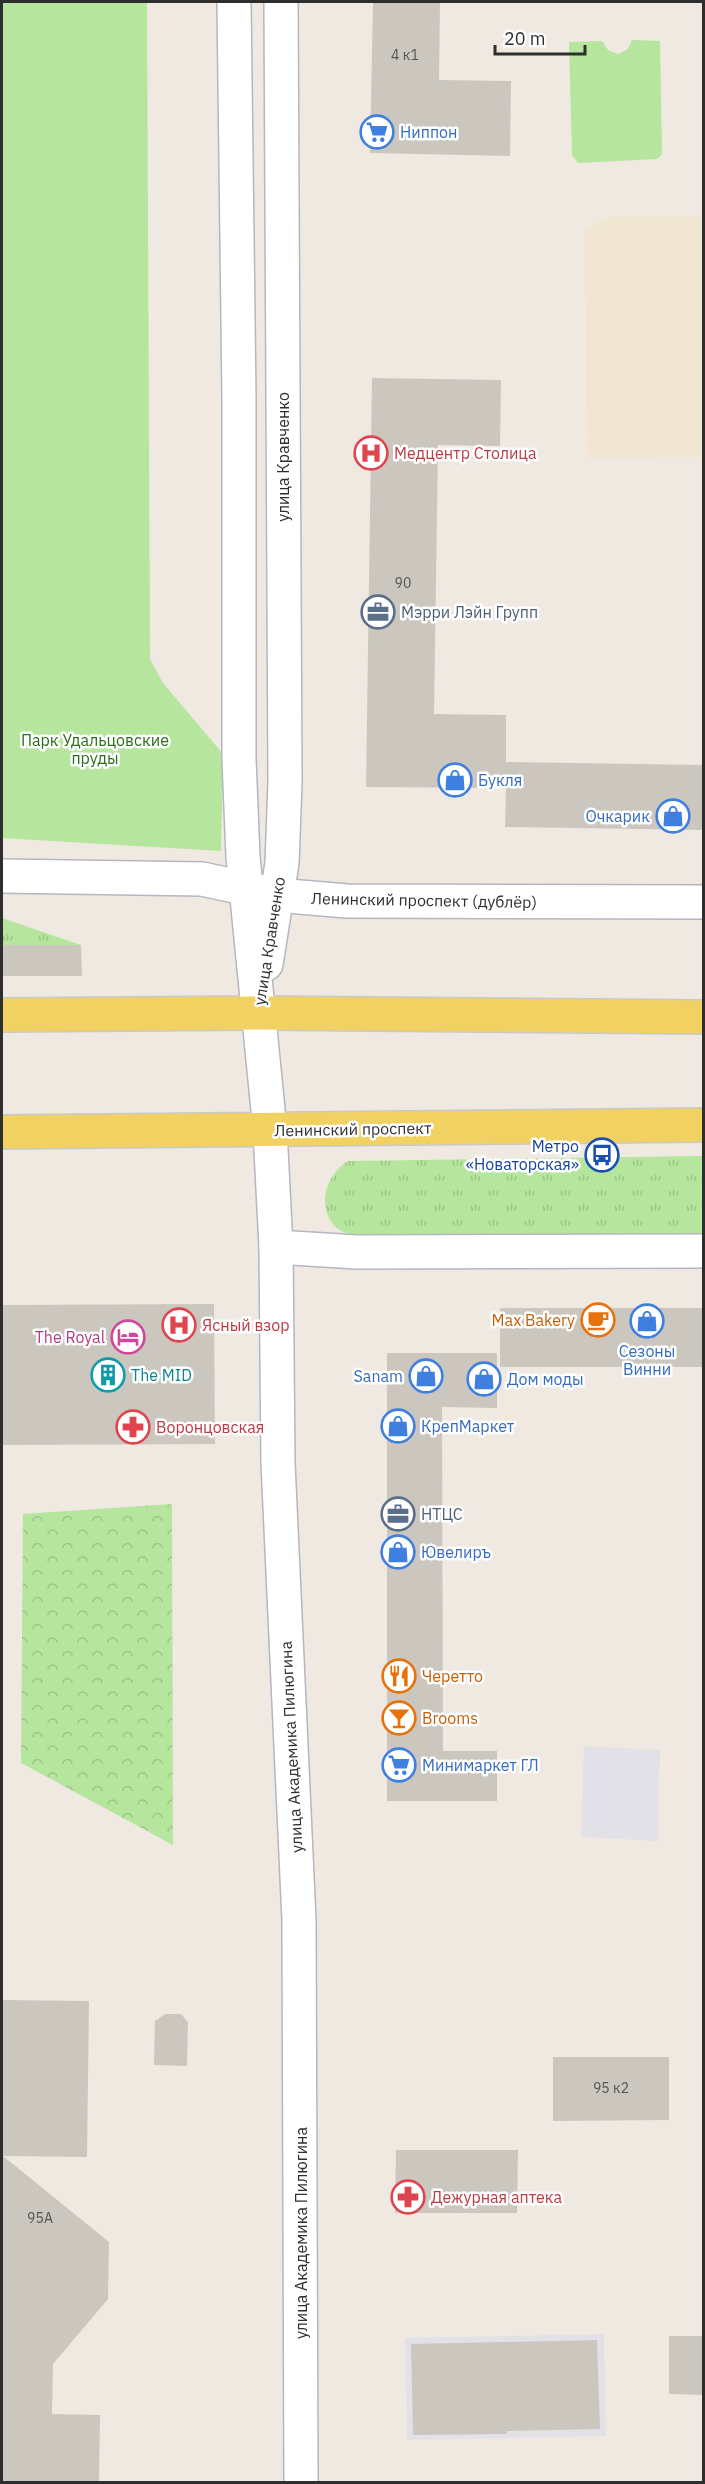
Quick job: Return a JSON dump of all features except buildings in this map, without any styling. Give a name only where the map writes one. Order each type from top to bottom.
[{"type":"main road","points":[[2,1015],[258,1013],[704,1017]]},
{"type":"main road","name":"Ленинский проспект","points":[[2,1132],[704,1125]]},
{"type":"street","name":"улица Кравченко","points":[[234,2],[239,398],[239,759],[243,857],[262,892],[258,1013]]},
{"type":"street","name":"улица Кравченко","points":[[262,892],[282,863],[285,762],[281,2]]},
{"type":"street","name":"Ленинский проспект (дублёр)","points":[[2,876],[202,879],[262,892],[347,901],[704,902]]},
{"type":"street","name":"улица Академика Пилюгина","points":[[258,1013],[270,1130],[276,1247],[278,1463],[299,1920],[301,2482]]},
{"type":"street","points":[[276,1247],[357,1252],[704,1251]]},
{"type":"shaded area","points":[[703,216],[703,457],[587,458],[585,232],[607,217]]},
{"type":"shaded area","points":[[584,1746],[660,1750],[658,1841],[581,1837]]},
{"type":"shaded area","points":[[604,2334],[606,2436],[407,2440],[405,2338]]},
{"type":"green space","name":"Парк Удальцовские пруды","points":[[2,2],[147,2],[150,659],[163,683],[223,754],[221,851],[2,838]]},
{"type":"green space","points":[[632,40],[660,41],[662,154],[657,159],[578,163],[572,155],[569,42],[602,41],[608,50],[618,54],[628,49]]},
{"type":"green space","points":[[2,918],[81,945],[2,945]]},
{"type":"green space","points":[[703,1156],[703,1236],[372,1238],[340,1230],[332,1223],[325,1206],[330,1180],[348,1161]]},
{"type":"green space","points":[[172,1504],[173,1845],[21,1763],[23,1514]]},
{"type":"place","name":"Ниппон","points":[[377,132]]},
{"type":"place","name":"Медцентр Столица","points":[[371,453]]},
{"type":"place","name":"Мэрри Лэйн Групп","points":[[378,612]]},
{"type":"place","name":"Букля","points":[[455,780]]},
{"type":"place","name":"Очкарик","points":[[673,816]]},
{"type":"place","name":"Метро «Новаторская»","points":[[602,1155]]},
{"type":"place","name":"Max Bakery","points":[[598,1320]]},
{"type":"place","name":"Сезоны Винни","points":[[647,1321]]},
{"type":"place","name":"Ясный взор","points":[[179,1325]]},
{"type":"place","name":"The Royal","points":[[128,1337]]},
{"type":"place","name":"The MID","points":[[108,1375]]},
{"type":"place","name":"Sanam","points":[[426,1376]]},
{"type":"place","name":"Дом моды","points":[[484,1379]]},
{"type":"place","name":"КрепМаркет","points":[[398,1426]]},
{"type":"place","name":"Воронцовская","points":[[133,1427]]},
{"type":"place","name":"НТЦС","points":[[398,1514]]},
{"type":"place","name":"Ювелиръ","points":[[398,1552]]},
{"type":"place","name":"Черетто","points":[[399,1676]]},
{"type":"place","name":"Brooms","points":[[399,1718]]},
{"type":"place","name":"Минимаркет ГЛ","points":[[399,1765]]},
{"type":"place","name":"Дежурная аптека","points":[[408,2197]]}]
